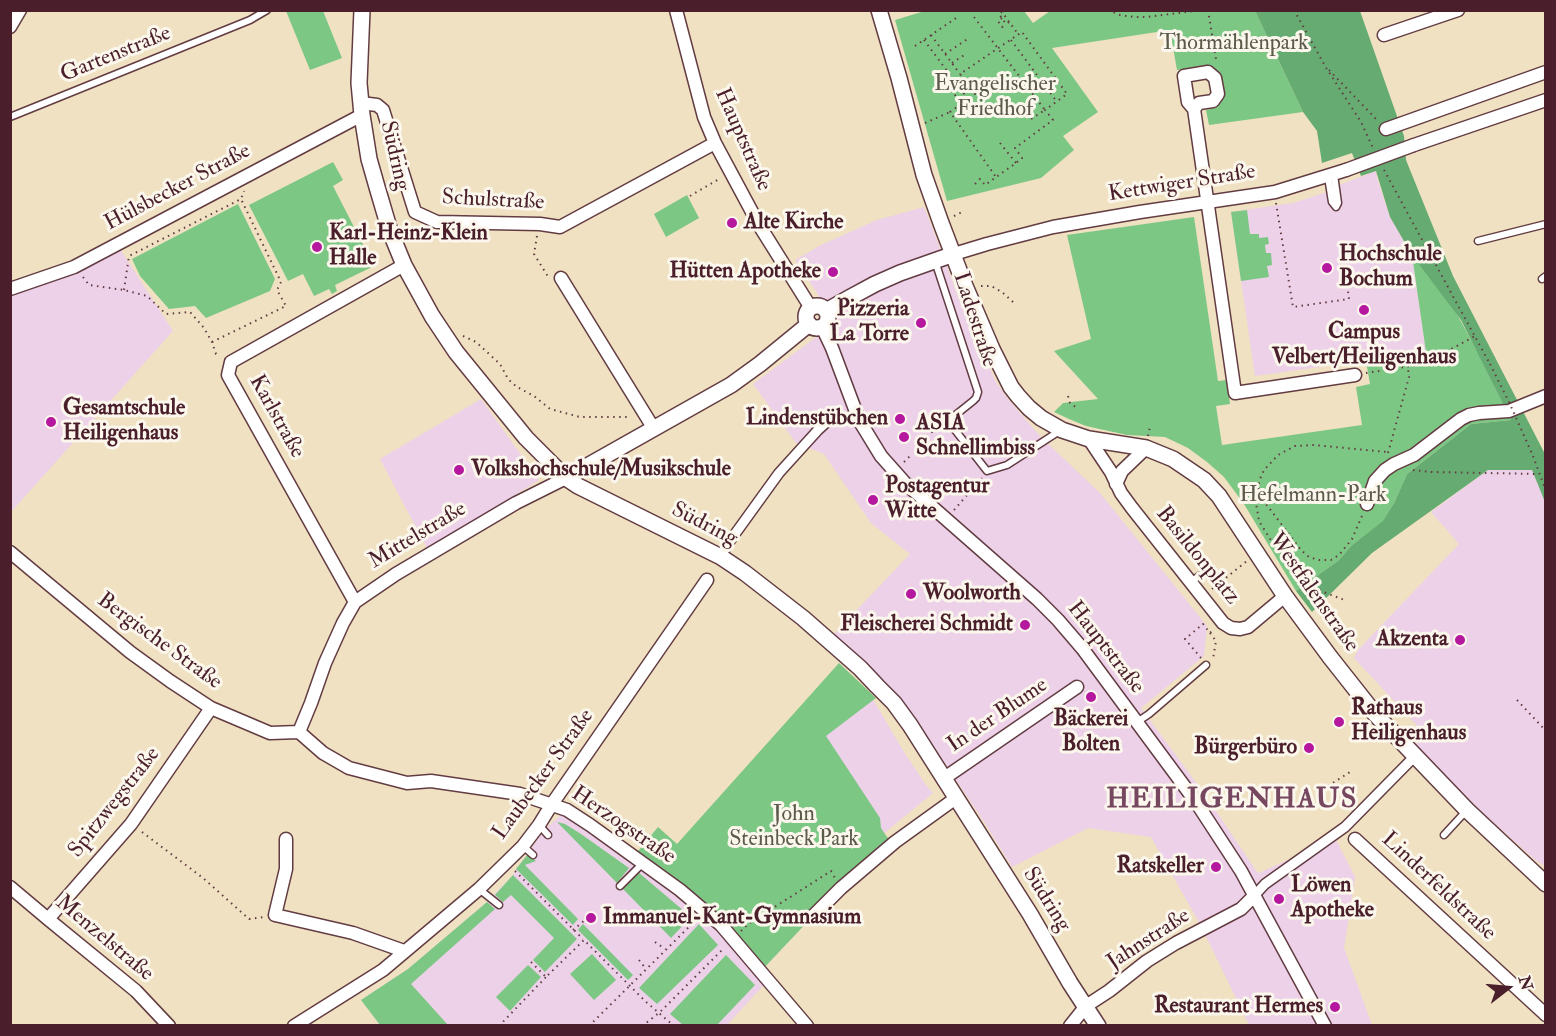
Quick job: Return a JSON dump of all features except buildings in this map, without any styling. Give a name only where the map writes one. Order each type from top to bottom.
[{"type":"street","points":[[10,27],[20,10]]},
{"type":"street","name":"Südring","points":[[362,10],[359,84],[369,159],[376,187],[404,265],[426,307],[462,360],[525,438],[566,478],[721,557],[745,573],[803,618],[860,668],[894,703],[1030,914],[1098,1026]]},
{"type":"street","name":"Hauptstraße","points":[[676,10],[704,117],[715,143],[759,225],[817,318],[836,358],[859,420],[875,447],[899,477],[1018,581],[1058,621],[1088,656],[1196,802],[1241,871],[1325,1026]]},
{"type":"street","name":"Westfalenstraße","points":[[879,10],[924,175],[965,286],[1011,387],[1029,408],[1062,430],[1089,439],[1146,448],[1173,459],[1211,488],[1225,504],[1330,657],[1375,714],[1467,810],[1545,884]]},
{"type":"street","points":[[1384,35],[1458,10]]},
{"type":"street","points":[[1194,109],[1199,103],[1213,101],[1218,94],[1215,78],[1208,72],[1184,76],[1188,102],[1194,109],[1235,393],[1355,375]]},
{"type":"street","points":[[1386,129],[1545,72]]},
{"type":"street","name":"Kettwiger Straße","points":[[817,318],[875,284],[987,244],[1053,227],[1275,192],[1336,174],[1545,100]]},
{"type":"street","name":"Schulstraße","points":[[361,109],[377,105],[383,110],[415,212],[437,222],[540,224],[560,227],[715,143]]},
{"type":"street","name":"Hülsbecker Straße","points":[[10,289],[74,267],[251,174],[361,109]]},
{"type":"street","name":"Karlstraße","points":[[355,602],[228,375],[231,362],[404,265]]},
{"type":"street","points":[[561,278],[654,429]]},
{"type":"street","name":"Mittelstraße","points":[[299,732],[325,663],[355,602],[488,514],[566,478],[737,381],[817,318]]},
{"type":"street","points":[[1367,504],[1375,481],[1385,470],[1414,455],[1461,419],[1469,415],[1509,411],[1545,396]]},
{"type":"street","points":[[721,557],[727,545],[779,473],[829,420]]},
{"type":"street","name":"Basildonplatz","points":[[1089,439],[1111,472],[1116,484],[1136,504],[1195,579],[1202,597],[1217,607],[1222,623],[1231,628],[1248,627],[1286,596]]},
{"type":"street","points":[[1116,484],[1122,471],[1146,448]]},
{"type":"street","name":"Bergische Straße","points":[[10,552],[130,652],[211,708],[270,733],[299,732]]},
{"type":"street","name":"Laubecker Straße","points":[[294,1026],[383,970],[479,889],[523,846],[707,580]]},
{"type":"street","name":"In der Blume","points":[[943,779],[1077,687]]},
{"type":"street","name":"Spitzwegstraße","points":[[48,919],[131,824],[211,708]]},
{"type":"street","name":"Herzogstraße","points":[[299,732],[323,753],[350,768],[407,783],[431,782],[520,794],[567,810],[644,863],[721,925],[807,1026]]},
{"type":"street","points":[[1254,896],[1265,884],[1345,827],[1415,756]]},
{"type":"street","points":[[814,915],[841,888],[895,842],[956,798]]},
{"type":"street","points":[[1345,827],[1355,839]]},
{"type":"street","points":[[286,839],[286,869],[276,915],[352,933],[404,951]]},
{"type":"street","name":"Linderfeldstraße","points":[[1355,839],[1545,1015]]},
{"type":"street","name":"Menzelstraße","points":[[10,887],[136,991],[169,1026]]},
{"type":"street","name":"Jahnstraße","points":[[1070,1026],[1086,1006],[1109,992],[1148,961],[1176,943],[1241,909],[1254,896]]},
{"type":"lane","name":"Gartenstraße","points":[[10,117],[250,20],[267,10]]},
{"type":"lane","points":[[1478,241],[1545,224]]},
{"type":"lane","name":"Ladestraße","points":[[935,261],[978,392],[973,401],[948,421]]},
{"type":"lane","points":[[948,421],[987,471],[1007,465],[1062,430]]},
{"type":"lane","points":[[1136,723],[1206,665]]},
{"type":"lane","points":[[1444,835],[1467,810]]},
{"type":"lane","points":[[539,825],[548,835]]},
{"type":"lane","points":[[523,846],[533,855]]},
{"type":"lane","points":[[620,886],[644,863]]},
{"type":"lane","points":[[479,889],[499,905]]},
{"type":"path","points":[[1108,10],[1120,15],[1147,17],[1202,10]]},
{"type":"path","points":[[1208,72],[1216,59],[1209,10]]},
{"type":"path","points":[[1294,10],[1325,66],[1361,122],[1377,155]]},
{"type":"path","points":[[1007,23],[1002,12],[999,14],[1001,18],[1018,34]]},
{"type":"path","points":[[915,46],[959,16]]},
{"type":"path","points":[[974,17],[1053,120],[1015,148],[1022,158],[1016,163],[985,185],[980,179],[975,184]]},
{"type":"path","points":[[911,128],[950,112],[975,94],[960,74],[1022,32],[1067,94],[1031,119]]},
{"type":"path","points":[[931,35],[960,74]]},
{"type":"path","points":[[945,54],[969,38]]},
{"type":"path","points":[[924,40],[968,99]]},
{"type":"path","points":[[1011,40],[1057,102]]},
{"type":"path","points":[[952,63],[966,54]]},
{"type":"path","points":[[1325,66],[1386,129]]},
{"type":"path","points":[[951,90],[962,104]]},
{"type":"path","points":[[950,112],[996,177]]},
{"type":"path","points":[[1000,143],[1016,163]]},
{"type":"path","points":[[1382,165],[1490,364],[1533,456],[1545,491]]},
{"type":"path","points":[[690,196],[730,173]]},
{"type":"path","points":[[124,290],[129,256],[241,199],[251,174]]},
{"type":"path","points":[[1275,192],[1293,307],[1349,299],[1345,268]]},
{"type":"path","points":[[212,342],[286,306],[277,290],[281,282],[241,199]]},
{"type":"path","points":[[540,224],[534,254],[547,275],[561,278]]},
{"type":"path","points":[[74,267],[89,285],[147,296],[166,314],[190,312],[204,328],[216,354]]},
{"type":"path","points":[[965,286],[977,281],[978,286],[991,286],[1014,303]]},
{"type":"path","points":[[446,337],[464,336],[476,342],[500,364],[508,379],[550,409],[580,417],[645,416]]},
{"type":"path","points":[[1355,375],[1408,368],[1429,362],[1475,336]]},
{"type":"path","points":[[1408,368],[1409,377],[1387,452],[1394,464],[1416,471],[1539,474]]},
{"type":"path","points":[[1068,396],[1070,403],[1077,408]]},
{"type":"path","points":[[920,446],[924,438],[948,421]]},
{"type":"path","points":[[1347,602],[1305,581],[1274,545],[1259,521],[1256,503],[1258,487],[1264,470],[1270,462],[1295,446],[1314,445],[1387,452]]},
{"type":"path","points":[[946,519],[987,471]]},
{"type":"path","points":[[1258,487],[1266,504],[1301,550],[1319,560],[1331,560],[1339,555],[1352,539],[1367,504]]},
{"type":"path","points":[[1274,545],[1289,533]]},
{"type":"path","points":[[1202,597],[1249,560]]},
{"type":"path","points":[[1210,633],[1222,623]]},
{"type":"path","points":[[1203,624],[1210,633],[1216,641],[1214,659],[1206,665],[1185,639],[1203,624]]},
{"type":"path","points":[[1517,700],[1545,731]]},
{"type":"path","points":[[1329,786],[1350,772]]},
{"type":"path","points":[[131,824],[203,878],[249,920],[276,915]]},
{"type":"path","points":[[507,863],[628,985],[674,1026]]},
{"type":"path","points":[[642,1026],[659,1013],[748,924],[831,871],[841,888]]},
{"type":"path","points":[[589,1026],[628,985],[705,912]]},
{"type":"path","points":[[573,930],[591,915]]},
{"type":"path","points":[[499,1026],[584,940]]},
{"type":"path","points":[[655,942],[665,950]]},
{"type":"path","points":[[639,960],[646,969]]},
{"type":"path","points":[[531,962],[546,977]]},
{"type":"shaded area","name":"Hochschule Bochum","points":[[1376,171],[1390,217],[1412,255],[1426,352],[1255,376],[1231,212],[1293,203],[1339,188],[1339,185]]},
{"type":"shaded area","points":[[924,207],[959,299],[996,382],[1040,436],[1100,493],[1207,626],[1204,656],[1141,708],[1206,796],[1257,872],[1335,838],[1355,877],[1344,948],[1372,1025],[1249,1025],[1201,926],[1151,837],[1088,828],[1012,867],[909,709],[834,634],[910,554],[871,523],[824,454],[796,443],[753,384],[831,326],[817,293],[795,260],[821,245],[877,220]]},
{"type":"shaded area","name":"Gesamtschule Heiligenhaus","points":[[120,249],[173,331],[11,512],[11,296],[67,274]]},
{"type":"shaded area","name":"Volkshochschule/Musikschule","points":[[481,399],[539,480],[428,550],[380,459]]},
{"type":"shaded area","points":[[1488,470],[1532,470],[1546,502],[1545,866],[1535,860],[1446,779],[1414,746],[1425,734],[1354,658],[1358,650],[1459,544],[1431,512]]},
{"type":"shaded area","points":[[871,696],[904,752],[933,793],[882,835],[820,733]]},
{"type":"shaded area","name":"Immanuel-Kant-Gymnasium","points":[[567,810],[680,890],[761,971],[763,986],[726,1026],[380,1025],[361,1000],[408,969],[487,902],[513,875],[547,827]]},
{"type":"green space","name":"Evangelischer Friedhof","points":[[928,10],[1024,11],[1033,23],[1050,11],[1255,11],[1303,112],[1209,125],[1206,110],[1215,108],[1224,95],[1221,76],[1208,66],[1177,70],[1170,30],[1052,48],[1098,112],[1063,136],[1074,150],[1041,178],[947,201],[895,20]]},
{"type":"green space","points":[[286,11],[323,11],[342,58],[310,70]]},
{"type":"green space","points":[[1255,11],[1360,11],[1404,136],[1406,160],[1453,276],[1545,454],[1545,502],[1532,470],[1488,470],[1372,553],[1312,612],[1296,591],[1339,560],[1351,546],[1383,521],[1407,474],[1471,424],[1511,420],[1461,320],[1412,255],[1390,217],[1376,171],[1361,176],[1352,153],[1322,163],[1317,131],[1303,112]]},
{"type":"green space","name":"Karl-Heinz-Klein Halle","points":[[333,162],[343,180],[333,186],[374,266],[335,285],[337,291],[332,294],[329,289],[314,296],[303,274],[288,281],[249,205]]},
{"type":"green space","points":[[687,195],[699,218],[666,237],[654,214]]},
{"type":"green space","points":[[238,204],[275,279],[270,291],[206,318],[195,306],[169,309],[140,276],[132,259]]},
{"type":"green space","points":[[1247,210],[1250,234],[1259,234],[1259,238],[1268,237],[1269,244],[1265,245],[1266,253],[1271,253],[1272,265],[1267,266],[1269,277],[1241,281],[1231,212]]},
{"type":"green space","name":"Hefelmann-Park","points":[[1194,217],[1218,381],[1227,380],[1230,404],[1216,406],[1222,445],[1362,425],[1356,387],[1370,384],[1366,361],[1426,352],[1412,255],[1422,249],[1511,420],[1471,424],[1407,474],[1383,522],[1351,546],[1339,560],[1296,591],[1244,504],[1224,477],[1207,462],[1188,448],[1165,437],[1127,435],[1086,426],[1054,412],[1063,403],[1098,399],[1054,351],[1091,339],[1067,235]]},
{"type":"green space","name":"John Steinbeck Park","points":[[839,663],[876,698],[826,736],[880,818],[881,828],[887,837],[895,842],[814,915],[761,971],[721,925],[634,856],[658,827],[677,844]]},
{"type":"green space","points":[[557,822],[581,834],[629,868],[617,883]]},
{"type":"green space","points":[[528,854],[536,861],[525,865],[578,919],[573,925],[516,869]]},
{"type":"green space","points":[[638,872],[691,917],[671,938],[623,889]]},
{"type":"green space","points":[[513,875],[577,939],[545,972],[533,960],[554,938],[511,895],[503,902],[495,895]]},
{"type":"green space","points":[[487,902],[495,909],[411,984],[448,1025],[380,1025],[361,1000],[408,969]]},
{"type":"green space","points":[[583,924],[633,975],[628,980],[578,930]]},
{"type":"green space","points":[[699,924],[718,945],[657,1004],[639,988]]},
{"type":"green space","points":[[592,954],[616,980],[594,1000],[570,974]]},
{"type":"green space","points":[[726,955],[755,985],[717,1025],[683,1025],[670,1014]]},
{"type":"green space","points":[[528,965],[541,977],[510,1011],[496,997]]},
{"type":"place","name":"Alte Kirche","points":[[732,223]]},
{"type":"place","name":"Karl-Heinz-Klein Halle","points":[[317,247]]},
{"type":"place","name":"Hochschule Bochum","points":[[1327,268]]},
{"type":"place","name":"Hütten Apotheke","points":[[833,272]]},
{"type":"place","name":"Campus Velbert/Heiligenhaus","points":[[1364,310]]},
{"type":"place","name":"Pizzeria La Torre","points":[[921,323]]},
{"type":"place","name":"Lindenstübchen","points":[[900,419]]},
{"type":"place","name":"Gesamtschule Heiligenhaus","points":[[51,422]]},
{"type":"place","name":"ASIA Schnellimbiss","points":[[904,437]]},
{"type":"place","name":"Volkshochschule/Musikschule","points":[[459,470]]},
{"type":"place","name":"Postagentur Witte","points":[[873,500]]},
{"type":"place","name":"Woolworth","points":[[911,594]]},
{"type":"place","name":"Fleischerei Schmidt","points":[[1025,625]]},
{"type":"place","name":"Akzenta","points":[[1460,640]]},
{"type":"place","name":"Bäckerei Bolten","points":[[1091,697]]},
{"type":"place","name":"Rathaus Heiligenhaus","points":[[1339,722]]},
{"type":"place","name":"Bürgerbüro","points":[[1309,748]]},
{"type":"place","name":"Ratskeller","points":[[1216,867]]},
{"type":"place","name":"Löwen Apotheke","points":[[1279,899]]},
{"type":"place","name":"Immanuel-Kant-Gymnasium","points":[[591,918]]},
{"type":"place","name":"Restaurant Hermes","points":[[1335,1007]]},
{"type":"district","name":"HEILIGENHAUS","points":[[1232,801]]},
{"type":"park label","name":"Thormählenpark","points":[[1234,44]]}]
